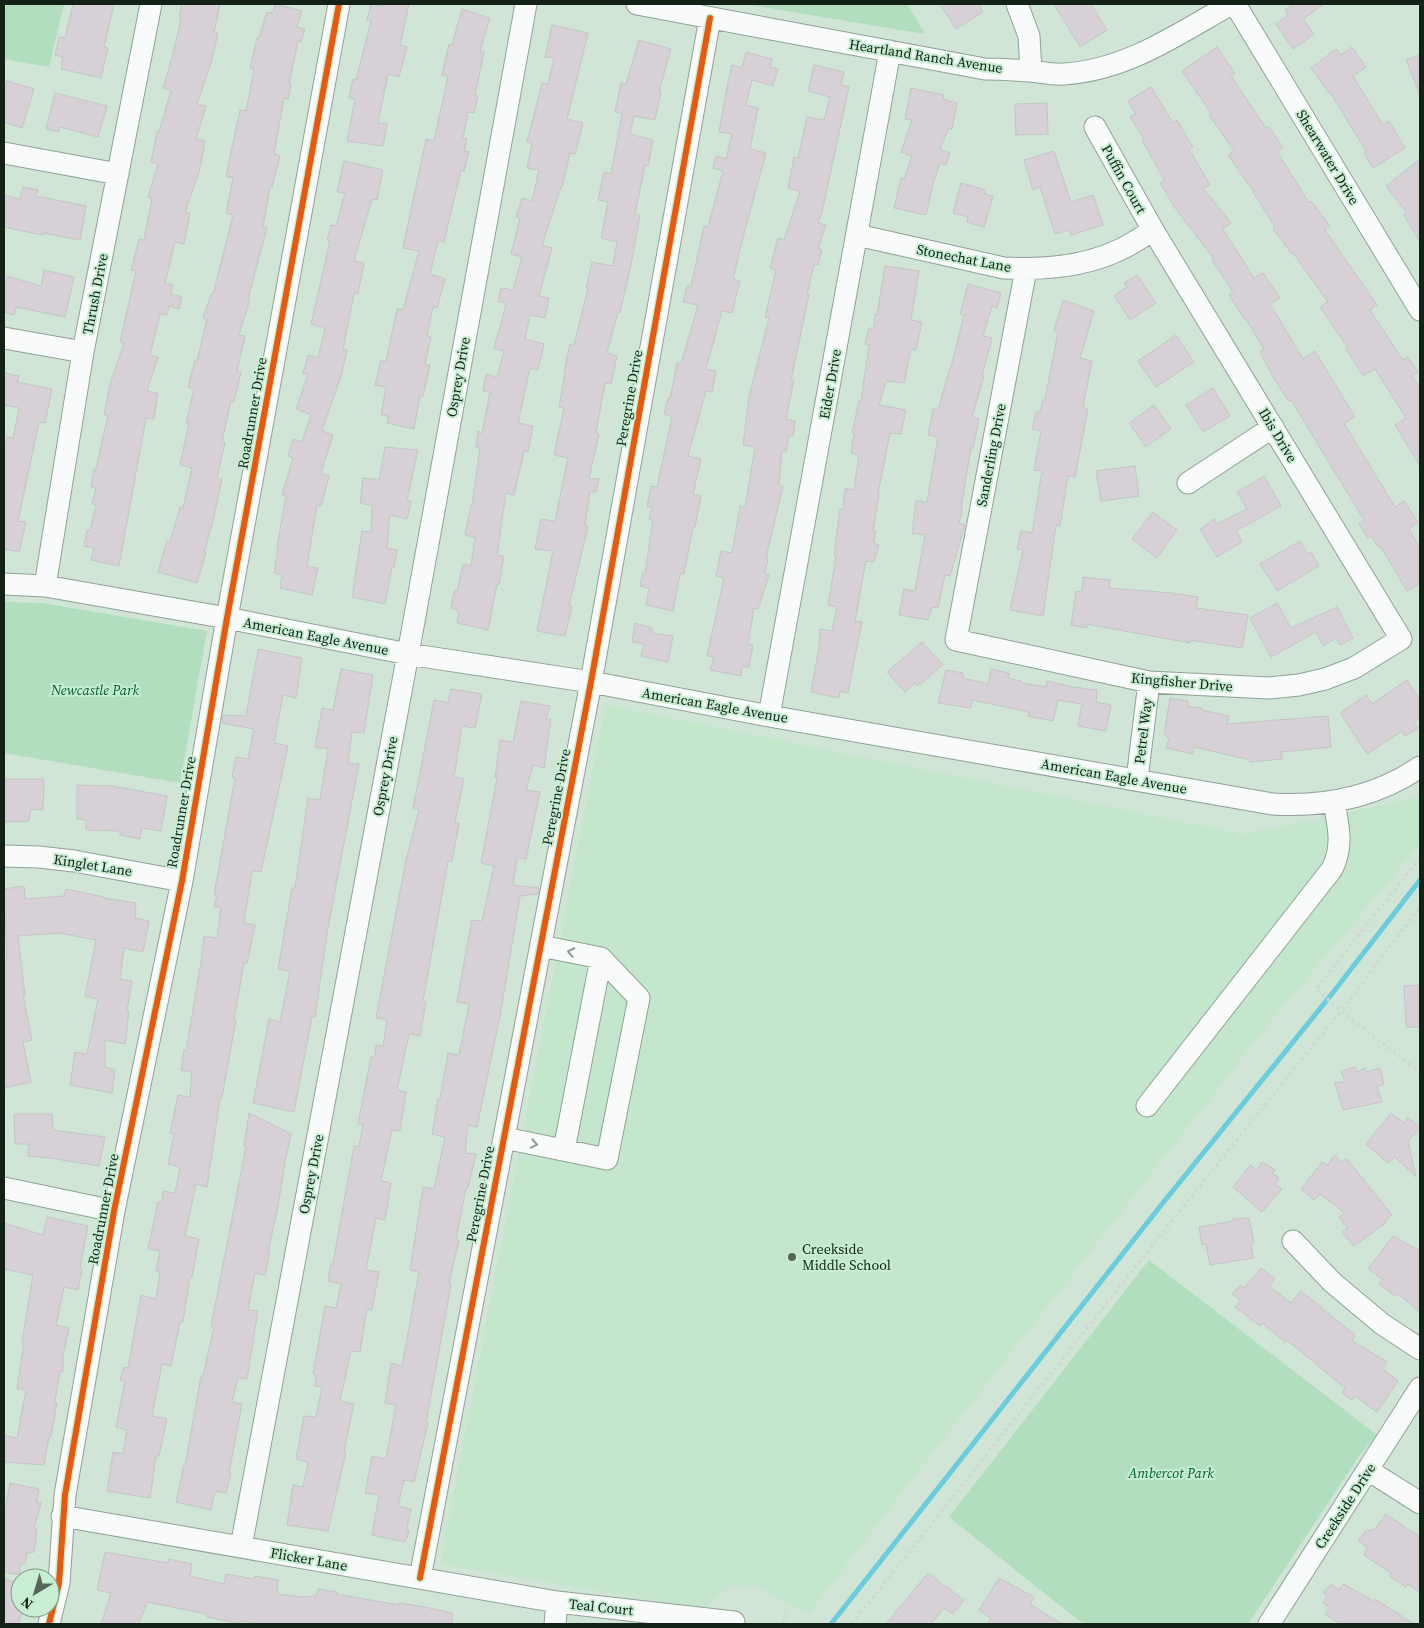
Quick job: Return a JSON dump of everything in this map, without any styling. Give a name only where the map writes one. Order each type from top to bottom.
[{"type":"street","name":"Thrush Drive","points":[[45,586],[83,352],[151,4]]},
{"type":"street","name":"Roadrunner Drive","points":[[49,1624],[59,1584],[62,1516],[114,1211],[182,881],[227,618],[339,4]]},
{"type":"street","name":"Osprey Drive","points":[[241,1547],[408,654],[526,4]]},
{"type":"street","name":"Heartland Ranch Avenue","points":[[637,4],[985,69],[1031,71],[1062,75],[1089,72],[1118,64],[1150,50],[1231,4]]},
{"type":"street","points":[[1017,4],[1029,36],[1031,71]]},
{"type":"street","name":"Shearwater Drive","points":[[1235,4],[1420,310]]},
{"type":"street","name":"Peregrine Drive","points":[[420,1578],[591,682],[710,18]]},
{"type":"street","name":"Eider Drive","points":[[769,716],[890,51]]},
{"type":"street","name":"Puffin Court","points":[[1095,127],[1154,230]]},
{"type":"street","points":[[4,153],[118,174]]},
{"type":"street","name":"Stonechat Lane","points":[[857,235],[1004,268],[1026,269],[1064,266],[1090,261],[1119,250],[1154,230]]},
{"type":"street","name":"Ibis Drive","points":[[1154,230],[1401,639]]},
{"type":"street","name":"Sanderling Drive","points":[[956,640],[1026,269]]},
{"type":"street","points":[[4,338],[83,352]]},
{"type":"street","points":[[1188,483],[1274,427]]},
{"type":"street","name":"American Eagle Avenue","points":[[4,584],[45,586],[227,618],[408,654],[591,682],[769,716],[1272,804],[1294,805],[1334,802],[1381,788],[1401,779],[1420,767]]},
{"type":"street","name":"Kingfisher Drive","points":[[956,640],[1149,682],[1269,688],[1299,685],[1354,668],[1401,639]]},
{"type":"street","name":"Petrel Way","points":[[1136,780],[1149,682]]},
{"type":"street","points":[[1147,1106],[1332,869],[1340,844],[1334,802]]},
{"type":"street","name":"Kinglet Lane","points":[[4,856],[40,857],[74,861],[182,881]]},
{"type":"street","points":[[504,1138],[607,1159],[639,998],[601,958],[541,946]]},
{"type":"street","points":[[564,1150],[601,958]]},
{"type":"street","points":[[4,1188],[114,1211]]},
{"type":"street","points":[[1293,1241],[1332,1282],[1382,1324],[1420,1349]]},
{"type":"street","name":"Creekside Drive","points":[[1269,1624],[1420,1388]]},
{"type":"street","points":[[1368,1470],[1420,1503]]},
{"type":"street","name":"Flicker Lane","points":[[62,1516],[557,1602]]},
{"type":"street","points":[[555,1624],[557,1602]]},
{"type":"street","name":"Teal Court","points":[[557,1602],[734,1622]]},
{"type":"path","points":[[1420,858],[1316,989],[1341,1011],[1420,1072]]},
{"type":"path","points":[[852,1624],[1341,1011],[1420,907]]},
{"type":"path","points":[[782,1624],[785,1610]]},
{"type":"shaded area","name":"Creekside Middle School","points":[[605,705],[1242,834],[1420,797],[1420,844],[1270,1022],[901,1493],[808,1615],[757,1586],[731,1585],[704,1609],[440,1564]]},
{"type":"green space","points":[[4,4],[64,4],[49,67],[4,59]]},
{"type":"green space","points":[[744,4],[907,4],[925,34]]},
{"type":"green space","name":"Newcastle Park","points":[[4,602],[42,603],[207,631],[180,783],[4,753]]},
{"type":"green space","name":"Ambercot Park","points":[[1149,1260],[1377,1435],[1359,1456],[1248,1624],[1087,1624],[1078,1620],[949,1517]]},
{"type":"building","points":[[73,4],[114,4],[104,47],[108,48],[101,78],[61,69],[63,57],[55,55],[59,37],[65,38]]},
{"type":"building","points":[[182,4],[220,4],[214,32],[218,33],[211,63],[197,104],[206,106],[196,139],[205,141],[199,172],[185,212],[190,213],[184,244],[175,242],[165,283],[173,285],[171,294],[182,297],[179,309],[169,306],[167,315],[160,314],[150,355],[158,357],[147,391],[158,393],[154,419],[146,418],[119,566],[91,560],[94,548],[84,546],[87,530],[90,531],[96,505],[92,504],[96,488],[91,487],[108,415],[104,415],[110,384],[124,343],[120,342],[136,271],[131,270],[139,239],[144,240],[152,198],[148,197],[158,164],[151,162],[157,132],[159,132],[171,91],[163,88],[181,19],[179,18]]},
{"type":"building","points":[[275,4],[302,11],[297,27],[305,29],[301,42],[298,41],[289,84],[291,84],[288,99],[284,98],[274,154],[280,156],[272,187],[270,187],[263,227],[267,228],[248,299],[250,299],[239,335],[245,336],[237,371],[241,372],[234,402],[231,401],[222,442],[225,443],[217,478],[222,479],[204,552],[206,552],[197,583],[158,572],[167,541],[170,542],[180,507],[183,508],[192,468],[180,465],[189,423],[186,423],[194,389],[188,387],[195,360],[197,361],[207,319],[203,318],[211,294],[213,294],[233,215],[226,213],[233,178],[226,176],[240,110],[246,111],[254,69],[250,68],[257,38],[259,38],[267,12],[273,13]]},
{"type":"building","points":[[371,4],[382,6],[383,4],[409,4],[400,45],[407,47],[399,77],[388,74],[378,123],[387,124],[383,146],[347,141],[355,99],[349,98],[353,79],[356,80],[371,21],[367,20]]},
{"type":"building","points":[[940,4],[978,4],[983,12],[956,29]]},
{"type":"building","points":[[1054,4],[1091,4],[1107,30],[1080,47]]},
{"type":"building","points":[[1294,4],[1324,4],[1303,19],[1314,34],[1293,49],[1276,24],[1288,15],[1285,10]]},
{"type":"building","points":[[462,9],[490,18],[480,51],[484,52],[475,95],[478,96],[474,113],[468,112],[463,138],[467,139],[464,151],[469,152],[464,171],[461,170],[444,242],[438,241],[430,274],[445,279],[437,308],[433,307],[427,336],[431,337],[425,364],[430,365],[423,396],[420,396],[414,429],[387,423],[388,416],[381,415],[386,387],[375,385],[381,360],[386,361],[397,309],[403,310],[419,251],[403,248],[426,139],[434,141],[448,76],[442,75],[449,44],[452,45]]},
{"type":"building","points":[[552,25],[588,33],[567,119],[583,123],[575,154],[570,153],[562,187],[542,245],[552,248],[539,296],[549,298],[545,318],[530,315],[525,339],[544,344],[538,370],[530,368],[518,423],[533,426],[528,452],[524,451],[514,495],[506,493],[497,555],[504,556],[488,630],[457,623],[459,611],[451,608],[454,591],[457,591],[463,564],[471,566],[475,537],[465,535],[472,505],[480,448],[476,447],[478,431],[482,433],[490,392],[483,391],[486,374],[497,377],[504,351],[494,348],[506,303],[498,301],[501,288],[513,290],[522,257],[511,254],[520,218],[516,217],[522,198],[532,201],[539,170],[527,168],[532,143],[527,142],[542,83],[548,84],[554,58],[545,57]]},
{"type":"building","points":[[639,40],[671,49],[659,91],[661,92],[655,120],[634,116],[630,134],[653,140],[648,166],[645,165],[635,214],[640,215],[631,265],[620,313],[618,312],[607,353],[617,356],[611,384],[605,383],[596,433],[599,434],[589,478],[599,479],[596,492],[590,492],[585,525],[588,526],[569,606],[572,606],[565,636],[537,631],[553,551],[535,549],[541,519],[555,521],[568,458],[554,455],[564,408],[559,407],[570,344],[574,345],[588,288],[586,288],[592,262],[613,266],[617,242],[601,238],[608,202],[598,200],[604,172],[611,174],[622,114],[615,112],[621,83],[626,84]]},
{"type":"building","points":[[1217,47],[1235,73],[1231,76],[1266,128],[1268,126],[1283,147],[1277,151],[1309,203],[1311,201],[1330,226],[1325,230],[1377,305],[1370,310],[1403,360],[1408,357],[1418,372],[1412,376],[1420,388],[1420,466],[1395,425],[1406,418],[1375,369],[1363,376],[1346,349],[1348,348],[1320,307],[1328,302],[1293,253],[1273,229],[1275,227],[1254,192],[1228,155],[1234,151],[1182,71]]},
{"type":"building","points":[[1352,47],[1366,67],[1353,76],[1383,125],[1389,121],[1405,148],[1373,168],[1364,153],[1366,151],[1330,92],[1311,68],[1336,49],[1341,55]]},
{"type":"building","points":[[746,52],[772,59],[770,67],[778,69],[773,86],[752,80],[746,105],[758,108],[750,149],[766,153],[733,279],[740,281],[732,313],[722,311],[706,369],[716,371],[712,392],[706,391],[688,456],[701,459],[693,494],[701,496],[684,574],[680,574],[673,611],[646,605],[649,588],[640,586],[643,573],[645,574],[653,520],[649,519],[652,507],[647,507],[651,486],[657,487],[672,417],[664,414],[668,398],[670,399],[677,363],[681,364],[698,305],[683,302],[687,286],[691,286],[704,226],[708,227],[723,171],[713,168],[716,156],[726,159],[732,134],[719,132],[728,82],[732,65],[742,68]]},
{"type":"building","points":[[1420,55],[1420,95],[1406,60]]},
{"type":"building","points":[[814,65],[844,72],[841,85],[849,87],[818,223],[826,225],[818,249],[822,250],[818,265],[814,264],[791,380],[794,380],[786,419],[795,421],[793,436],[789,435],[786,452],[782,451],[779,485],[783,486],[766,558],[768,558],[765,574],[769,575],[758,609],[754,608],[748,644],[753,645],[749,667],[742,667],[741,676],[710,670],[714,657],[707,656],[724,578],[716,576],[721,551],[732,553],[740,506],[745,508],[755,447],[743,445],[749,397],[769,318],[765,317],[776,270],[770,268],[778,238],[784,240],[800,191],[788,188],[794,157],[798,158],[807,117],[824,120],[830,97],[808,91]]},
{"type":"building","points":[[7,81],[34,89],[22,128],[4,122],[4,90]]},
{"type":"building","points":[[1151,87],[1173,123],[1177,120],[1193,147],[1189,149],[1210,185],[1203,188],[1231,223],[1223,229],[1254,278],[1263,273],[1280,298],[1270,304],[1303,359],[1315,351],[1355,417],[1344,423],[1395,507],[1404,501],[1418,522],[1409,529],[1420,548],[1420,583],[1407,591],[1381,547],[1379,548],[1371,536],[1368,538],[1359,524],[1364,520],[1291,400],[1289,401],[1273,377],[1260,352],[1264,349],[1229,295],[1233,292],[1212,260],[1214,259],[1175,208],[1160,183],[1165,181],[1142,140],[1144,139],[1130,117],[1136,114],[1128,101]]},
{"type":"building","points":[[911,88],[944,95],[943,99],[957,103],[952,129],[949,128],[940,149],[950,153],[946,165],[940,163],[926,215],[894,208],[901,178],[904,179],[912,156],[901,152],[912,120],[905,119]]},
{"type":"building","points":[[55,93],[107,106],[98,137],[60,127],[59,132],[46,129]]},
{"type":"building","points":[[1047,103],[1048,134],[1016,135],[1015,104]]},
{"type":"building","points":[[1054,151],[1071,202],[1093,195],[1103,225],[1071,235],[1069,230],[1055,234],[1040,187],[1033,190],[1024,160]]},
{"type":"building","points":[[1420,159],[1420,242],[1404,215],[1407,213],[1386,186]]},
{"type":"building","points":[[344,161],[383,170],[377,200],[372,199],[354,261],[364,263],[358,294],[354,294],[343,349],[347,350],[342,373],[322,431],[333,435],[321,473],[329,476],[321,506],[317,505],[307,566],[318,568],[312,595],[280,588],[282,575],[274,573],[286,496],[282,495],[293,458],[288,456],[293,439],[302,442],[311,415],[296,409],[308,374],[303,374],[308,355],[318,358],[325,328],[311,324],[330,241],[327,240],[331,225],[336,226],[345,193],[337,192]]},
{"type":"building","points":[[961,183],[986,190],[984,194],[993,196],[984,227],[967,222],[968,217],[953,213]]},
{"type":"building","points":[[23,187],[38,190],[36,196],[86,206],[80,240],[4,227],[4,195],[20,199]]},
{"type":"building","points":[[885,266],[919,271],[911,320],[922,322],[916,350],[911,349],[904,383],[886,381],[879,405],[906,410],[901,434],[890,433],[873,531],[876,531],[874,543],[879,545],[874,562],[866,561],[855,621],[862,622],[848,693],[840,691],[839,698],[811,692],[819,647],[820,629],[832,631],[837,607],[828,605],[836,556],[834,555],[840,509],[843,510],[845,488],[854,490],[859,455],[851,453],[854,433],[852,433],[859,401],[861,401],[869,345],[865,344],[869,328],[874,328]]},
{"type":"building","points":[[44,270],[74,277],[65,317],[16,307],[14,315],[4,312],[4,288],[7,276],[41,286]]},
{"type":"building","points":[[1137,275],[1156,303],[1130,320],[1114,296],[1127,287],[1124,283]]},
{"type":"building","points":[[968,284],[1001,293],[997,308],[992,306],[983,336],[992,338],[982,376],[984,376],[972,417],[979,419],[973,448],[971,448],[959,523],[965,525],[950,576],[945,575],[938,608],[932,607],[928,620],[899,615],[904,589],[915,591],[925,535],[912,533],[916,501],[927,502],[938,437],[928,435],[933,409],[938,410],[951,367],[964,315],[960,314]]},
{"type":"building","points":[[1063,300],[1094,311],[1080,358],[1092,361],[1083,407],[1088,409],[1075,477],[1068,476],[1060,526],[1056,525],[1043,616],[1010,610],[1023,550],[1017,549],[1021,531],[1032,533],[1042,471],[1034,470],[1041,431],[1032,429],[1036,412],[1040,412],[1043,399],[1045,399],[1058,332],[1054,330]]},
{"type":"building","points":[[1176,335],[1194,362],[1156,387],[1138,361]]},
{"type":"building","points":[[4,373],[19,376],[17,382],[52,389],[45,423],[39,422],[18,521],[26,522],[19,552],[4,549],[4,451],[7,437],[13,438],[19,408],[4,405]]},
{"type":"building","points":[[1213,388],[1230,416],[1203,432],[1186,405]]},
{"type":"building","points":[[1154,405],[1171,429],[1146,447],[1129,423]]},
{"type":"building","points":[[385,447],[418,450],[407,500],[411,502],[407,519],[390,515],[387,548],[397,550],[385,604],[352,597],[362,531],[371,532],[372,506],[360,503],[363,478],[379,480]]},
{"type":"building","points":[[1135,466],[1139,496],[1101,501],[1096,471]]},
{"type":"building","points":[[1264,476],[1281,506],[1236,531],[1242,542],[1217,557],[1200,529],[1214,519],[1217,524],[1247,509],[1237,492]]},
{"type":"building","points":[[1153,512],[1177,530],[1157,558],[1132,539]]},
{"type":"building","points":[[1300,541],[1308,554],[1311,552],[1319,566],[1277,591],[1260,564]]},
{"type":"building","points":[[1083,577],[1110,580],[1109,588],[1198,597],[1196,608],[1248,615],[1242,648],[1190,640],[1190,643],[1086,624],[1087,628],[1071,625],[1076,591],[1082,592]]},
{"type":"building","points":[[1277,603],[1291,628],[1337,607],[1353,638],[1340,645],[1336,638],[1323,646],[1316,632],[1271,657],[1250,618]]},
{"type":"building","points":[[635,623],[652,628],[652,633],[673,636],[668,662],[641,656],[644,644],[632,642]]},
{"type":"building","points":[[922,642],[943,665],[918,686],[915,683],[905,692],[887,672]]},
{"type":"building","points":[[258,649],[302,658],[296,698],[283,695],[274,743],[288,746],[261,872],[252,871],[244,923],[255,925],[247,963],[244,963],[234,1020],[236,1020],[222,1097],[220,1099],[207,1187],[196,1184],[185,1236],[199,1239],[192,1277],[190,1277],[183,1322],[180,1322],[171,1366],[162,1364],[152,1416],[167,1419],[159,1456],[156,1456],[150,1498],[107,1491],[113,1452],[123,1454],[127,1430],[116,1427],[125,1381],[120,1380],[124,1367],[128,1368],[141,1295],[156,1299],[160,1272],[156,1271],[160,1251],[148,1249],[158,1202],[162,1202],[163,1191],[175,1193],[180,1167],[168,1164],[174,1134],[170,1133],[178,1095],[190,1097],[192,1072],[181,1070],[184,1050],[186,1051],[204,936],[217,938],[221,908],[214,906],[217,896],[214,895],[235,778],[232,777],[236,757],[248,759],[254,729],[222,723],[223,715],[246,716]]},
{"type":"building","points":[[341,669],[373,675],[364,733],[352,732],[348,763],[359,764],[327,933],[315,1017],[312,1017],[294,1112],[253,1103],[269,1019],[280,1022],[290,971],[278,969],[292,888],[295,888],[308,798],[320,800],[328,749],[315,747],[322,708],[333,710]]},
{"type":"building","points":[[991,669],[1009,673],[1008,678],[1021,681],[1021,683],[1046,687],[1047,681],[1097,690],[1096,702],[1111,705],[1106,731],[1078,726],[1082,704],[1058,700],[1053,721],[1028,716],[1029,712],[972,700],[971,708],[938,703],[946,670],[963,673],[963,678],[988,684]]},
{"type":"building","points":[[1407,680],[1420,700],[1420,718],[1414,722],[1418,728],[1405,736],[1402,731],[1367,754],[1340,713],[1366,695],[1372,704]]},
{"type":"building","points":[[451,689],[482,694],[475,728],[462,726],[454,777],[464,779],[455,823],[459,823],[452,861],[448,861],[423,1001],[426,1002],[420,1036],[409,1034],[397,1090],[406,1092],[400,1131],[392,1130],[381,1181],[391,1183],[385,1220],[376,1218],[366,1270],[379,1272],[372,1310],[367,1309],[360,1352],[351,1351],[340,1401],[354,1404],[344,1451],[346,1452],[328,1531],[287,1525],[293,1485],[303,1487],[308,1462],[296,1459],[304,1416],[316,1417],[322,1387],[315,1386],[316,1375],[313,1374],[325,1306],[336,1308],[341,1284],[328,1281],[331,1263],[333,1263],[354,1146],[359,1146],[363,1124],[358,1124],[371,1057],[375,1056],[376,1045],[383,1046],[387,1020],[376,1018],[406,860],[419,810],[413,809],[434,700],[448,703]]},
{"type":"building","points":[[1170,698],[1188,701],[1187,706],[1202,708],[1202,710],[1229,716],[1227,724],[1328,716],[1331,747],[1281,752],[1282,759],[1250,762],[1250,760],[1194,747],[1193,754],[1166,748],[1169,739],[1164,734]]},
{"type":"building","points":[[521,701],[550,706],[546,719],[551,719],[544,768],[533,765],[526,790],[540,792],[526,859],[517,858],[513,885],[539,888],[538,894],[520,896],[500,1016],[477,1127],[468,1125],[465,1153],[476,1154],[468,1188],[466,1188],[456,1239],[459,1240],[449,1283],[451,1284],[426,1423],[428,1423],[414,1482],[404,1480],[398,1506],[411,1509],[407,1527],[409,1533],[405,1542],[372,1535],[379,1495],[365,1493],[372,1456],[386,1459],[396,1405],[385,1403],[391,1363],[402,1366],[419,1272],[410,1270],[423,1187],[434,1189],[445,1137],[432,1134],[438,1099],[440,1099],[448,1053],[459,1055],[469,1004],[457,1002],[465,957],[472,920],[482,921],[494,866],[481,863],[497,778],[495,778],[500,740],[513,742]]},
{"type":"building","points":[[4,779],[44,779],[43,810],[31,809],[29,821],[4,822]]},
{"type":"building","points":[[77,785],[112,786],[167,796],[161,831],[142,828],[140,839],[120,835],[120,831],[86,830],[86,820],[77,819]]},
{"type":"building","points":[[24,886],[25,899],[64,896],[66,889],[136,903],[135,918],[149,921],[143,952],[124,948],[120,979],[132,981],[127,1010],[129,1011],[125,1044],[105,1040],[105,1067],[115,1070],[112,1093],[70,1085],[75,1052],[87,1054],[98,999],[85,996],[96,940],[59,933],[18,936],[25,995],[23,995],[32,1040],[23,1042],[31,1082],[4,1088],[4,959],[7,959],[4,889]]},
{"type":"building","points":[[1420,985],[1420,1027],[1406,1027],[1404,986]]},
{"type":"building","points":[[1355,1067],[1357,1072],[1365,1068],[1366,1072],[1380,1068],[1384,1084],[1377,1087],[1382,1102],[1343,1110],[1335,1083],[1345,1081],[1341,1071]]},
{"type":"building","points":[[249,1113],[291,1134],[265,1275],[255,1273],[248,1310],[258,1311],[247,1379],[238,1378],[232,1402],[242,1404],[229,1473],[231,1473],[226,1493],[215,1491],[211,1510],[176,1502],[185,1466],[201,1376],[203,1376],[214,1327],[211,1326],[246,1147],[244,1146]]},
{"type":"building","points":[[1391,1113],[1404,1123],[1408,1117],[1420,1128],[1408,1141],[1416,1177],[1395,1157],[1388,1163],[1366,1144]]},
{"type":"building","points":[[14,1114],[52,1114],[53,1130],[105,1137],[99,1166],[28,1156],[29,1144],[15,1144]]},
{"type":"building","points":[[1334,1155],[1342,1162],[1346,1158],[1392,1215],[1385,1221],[1386,1223],[1354,1246],[1342,1233],[1347,1227],[1339,1217],[1345,1213],[1320,1194],[1314,1200],[1301,1189],[1322,1162],[1328,1165]]},
{"type":"building","points":[[1262,1162],[1275,1170],[1272,1173],[1279,1178],[1275,1184],[1282,1189],[1262,1212],[1233,1187],[1250,1165],[1257,1170]]},
{"type":"building","points":[[47,1217],[88,1226],[80,1268],[82,1269],[78,1290],[64,1287],[56,1325],[69,1328],[63,1355],[63,1372],[60,1371],[55,1402],[57,1403],[44,1465],[4,1462],[5,1436],[17,1438],[26,1390],[17,1389],[24,1343],[22,1342],[33,1275],[4,1269],[4,1223],[43,1235]]},
{"type":"building","points":[[1249,1218],[1254,1243],[1251,1244],[1253,1258],[1210,1265],[1206,1244],[1202,1245],[1199,1227],[1233,1221],[1232,1219]]},
{"type":"building","points":[[1393,1236],[1420,1251],[1420,1312],[1398,1294],[1395,1296],[1379,1284],[1382,1279],[1368,1269]]},
{"type":"building","points":[[1261,1268],[1275,1279],[1269,1286],[1291,1303],[1301,1291],[1355,1335],[1352,1341],[1387,1362],[1382,1368],[1398,1381],[1377,1412],[1355,1396],[1352,1400],[1342,1393],[1345,1388],[1287,1340],[1285,1342],[1262,1323],[1260,1326],[1235,1307],[1241,1301],[1232,1294],[1240,1285],[1244,1288]]},
{"type":"building","points":[[10,1483],[39,1489],[37,1503],[41,1503],[34,1529],[37,1529],[34,1552],[27,1553],[25,1564],[20,1564],[20,1568],[10,1568],[10,1573],[4,1572],[4,1517]]},
{"type":"building","points":[[1386,1514],[1420,1537],[1420,1593],[1408,1584],[1406,1587],[1389,1576],[1391,1573],[1364,1555],[1367,1547],[1358,1541],[1366,1531],[1374,1530]]},
{"type":"building","points":[[105,1552],[168,1563],[169,1559],[192,1564],[190,1576],[224,1584],[226,1574],[254,1579],[255,1576],[278,1580],[277,1594],[303,1597],[316,1596],[318,1589],[399,1605],[399,1603],[425,1607],[452,1613],[452,1624],[263,1624],[242,1621],[241,1624],[207,1617],[207,1614],[147,1602],[139,1624],[101,1624],[111,1593],[97,1590]]},
{"type":"building","points":[[928,1573],[964,1600],[953,1614],[944,1608],[931,1624],[886,1624]]},
{"type":"building","points":[[4,1578],[10,1581],[10,1618],[20,1618],[18,1624],[4,1624]]},
{"type":"building","points":[[999,1578],[1034,1597],[1030,1604],[1062,1624],[988,1624],[991,1618],[979,1610]]},
{"type":"building","points":[[1331,1584],[1339,1590],[1343,1584],[1374,1601],[1375,1599],[1414,1624],[1340,1624],[1325,1614],[1330,1608],[1323,1603],[1327,1596],[1323,1593]]},
{"type":"waterway","points":[[831,1624],[1162,1204],[1331,995],[1420,880]]},
{"type":"cycle path","points":[[49,1624],[59,1583],[65,1495],[114,1211],[182,881],[227,618],[339,4]]},
{"type":"cycle path","points":[[420,1578],[591,682],[710,18]]},
{"type":"place","name":"Creekside Middle School","points":[[792,1257]]}]
